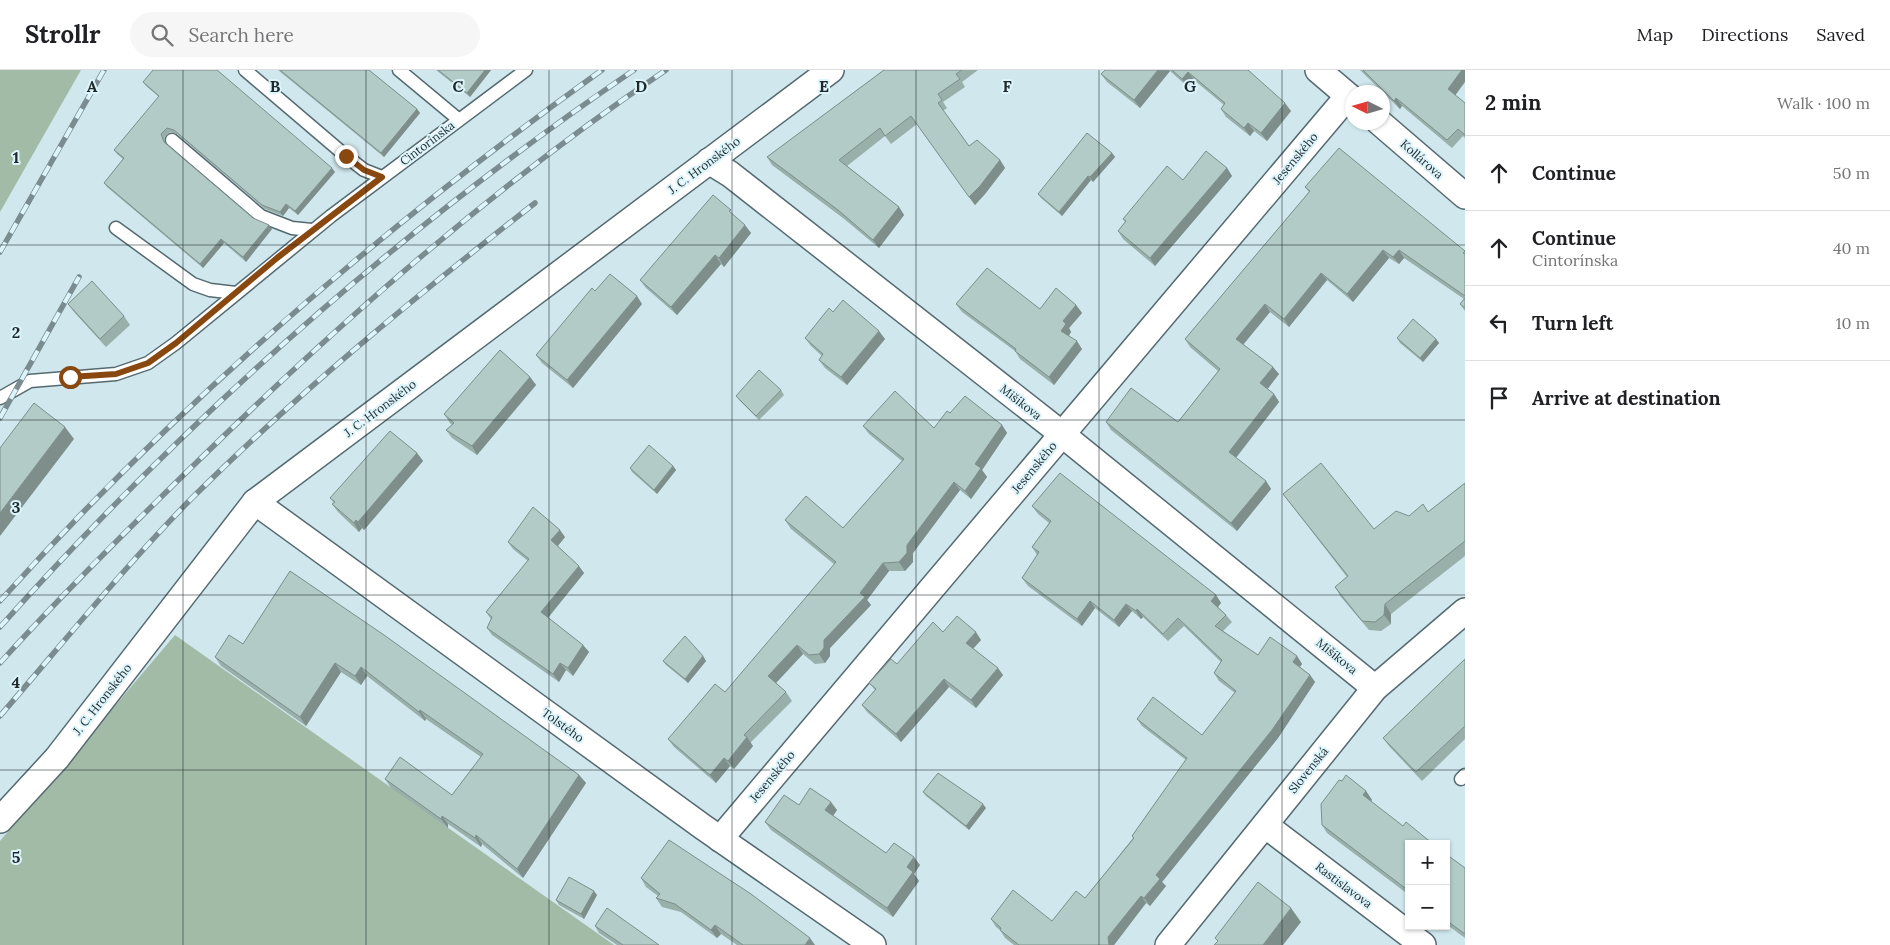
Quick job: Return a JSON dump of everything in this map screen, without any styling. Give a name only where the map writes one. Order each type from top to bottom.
[{"type":"street","name":"J. C. Hronského","points":[[0,820],[57,758],[255,502],[831,70]]},
{"type":"street","points":[[1318,70],[1345,94]]},
{"type":"street","name":"Jesenského","points":[[720,839],[1061,434],[1345,104]]},
{"type":"street","name":"Kollárova","points":[[1388,130],[1465,196]]},
{"type":"street","name":"Mišíkova","points":[[709,161],[738,180],[1061,434],[1376,688]]},
{"type":"street","name":"Tolstého","points":[[255,502],[720,839],[873,945]]},
{"type":"street","name":"Slovenská","points":[[1168,945],[1376,688],[1465,611]]},
{"type":"street","name":"Rastislavova","points":[[1265,825],[1423,945]]},
{"type":"lane","points":[[245,70],[346,156],[364,170],[382,177]]},
{"type":"lane","points":[[399,70],[458,119]]},
{"type":"lane","name":"Cintorínska","points":[[0,398],[30,381],[116,374],[148,363],[176,343],[312,230],[526,70]]},
{"type":"lane","points":[[172,140],[261,216],[292,228],[312,230]]},
{"type":"lane","points":[[116,228],[193,284],[210,290],[236,293]]},
{"type":"green space","points":[[0,70],[81,70],[0,212]]},
{"type":"green space","points":[[175,635],[614,945],[0,945],[0,841]]},
{"type":"building","points":[[153,70],[217,70],[332,168],[295,211],[286,204],[280,212],[262,205],[174,130],[167,128],[161,134],[164,142],[253,218],[269,225],[243,257],[221,239],[200,264],[104,183],[124,158],[114,150],[159,96],[143,82]]},
{"type":"building","points":[[280,70],[369,70],[417,109],[381,153]]},
{"type":"building","points":[[438,70],[485,70],[467,93]]},
{"type":"building","points":[[884,70],[962,70],[956,74],[960,79],[938,94],[942,100],[938,103],[969,146],[977,140],[1000,160],[969,197],[911,116],[885,136],[880,128],[839,160],[899,207],[873,240],[838,210],[767,157]]},
{"type":"building","points":[[1105,70],[1158,70],[1134,100],[1101,74]]},
{"type":"building","points":[[1172,70],[1248,70],[1285,103],[1261,133],[1248,123],[1244,128],[1221,109],[1225,103],[1188,72],[1182,79]]},
{"type":"building","points":[[1363,70],[1462,70],[1448,89],[1465,103],[1465,135],[1458,129],[1447,140],[1396,98],[1394,101],[1390,97],[1390,85],[1378,85]]},
{"type":"building","points":[[1087,133],[1112,153],[1090,177],[1088,176],[1059,212],[1038,194]]},
{"type":"building","points":[[1339,148],[1465,251],[1463,253],[1465,254],[1465,296],[1399,250],[1393,257],[1383,250],[1347,294],[1321,273],[1284,319],[1265,304],[1236,339],[1273,367],[1260,383],[1274,394],[1229,452],[1266,481],[1231,523],[1106,422],[1131,388],[1178,422],[1220,369],[1185,339],[1310,191],[1305,187]]},
{"type":"building","points":[[1206,151],[1227,168],[1150,258],[1118,231],[1126,221],[1123,219],[1167,166],[1183,180]]},
{"type":"building","points":[[713,195],[745,225],[719,258],[715,255],[671,307],[640,280]]},
{"type":"building","points":[[987,268],[1040,309],[1056,288],[1076,305],[1063,321],[1066,324],[1061,331],[1077,341],[1049,377],[1015,351],[1016,349],[956,304]]},
{"type":"building","points":[[610,274],[637,296],[567,380],[536,355],[592,288],[595,291]]},
{"type":"building","points":[[92,281],[124,316],[100,339],[68,304]]},
{"type":"building","points":[[1465,298],[1465,308],[1460,304]]},
{"type":"building","points":[[843,300],[879,331],[841,377],[819,360],[823,354],[805,338],[829,308],[833,312]]},
{"type":"building","points":[[1413,319],[1436,339],[1420,358],[1397,338]]},
{"type":"building","points":[[500,350],[530,377],[472,446],[446,430],[454,423],[444,414]]},
{"type":"building","points":[[759,370],[781,390],[756,416],[736,396]]},
{"type":"building","points":[[895,391],[934,428],[947,411],[950,413],[965,396],[1002,425],[975,464],[981,468],[965,491],[954,482],[907,545],[907,553],[899,562],[883,563],[860,593],[865,597],[824,640],[824,648],[819,654],[809,655],[797,645],[768,676],[786,692],[744,735],[747,737],[728,761],[724,758],[710,775],[668,739],[715,684],[725,692],[836,562],[785,520],[806,496],[843,528],[904,459],[863,426]]},
{"type":"building","points":[[34,403],[65,427],[0,513],[0,448]]},
{"type":"building","points":[[390,431],[417,453],[358,522],[356,520],[354,523],[332,504],[335,502],[330,498]]},
{"type":"building","points":[[649,445],[673,466],[654,490],[630,468]]},
{"type":"building","points":[[1321,463],[1374,529],[1396,511],[1409,516],[1423,504],[1428,512],[1465,483],[1465,541],[1385,604],[1384,615],[1375,622],[1362,621],[1335,587],[1348,576],[1283,494]]},
{"type":"building","points":[[1060,473],[1216,595],[1211,601],[1226,615],[1215,626],[1258,655],[1270,637],[1297,656],[1293,662],[1310,675],[1272,730],[1156,875],[1160,879],[1144,898],[1141,896],[1108,937],[1109,945],[1019,945],[1000,930],[1001,928],[991,919],[1013,890],[1052,921],[1076,891],[1085,898],[1134,838],[1132,836],[1187,758],[1137,719],[1153,697],[1202,735],[1236,691],[1214,673],[1222,660],[1178,618],[1163,634],[1137,609],[1136,611],[1126,604],[1114,620],[1090,601],[1077,619],[1022,578],[1039,552],[1032,547],[1051,521],[1032,506]]},
{"type":"building","points":[[533,507],[560,530],[551,540],[579,566],[541,612],[583,645],[568,668],[560,663],[553,674],[487,628],[492,617],[486,612],[529,559],[508,542]]},
{"type":"building","points":[[290,571],[384,635],[579,775],[517,869],[476,835],[475,838],[442,816],[441,819],[385,779],[400,757],[452,795],[483,754],[420,710],[419,712],[361,667],[355,676],[335,663],[300,717],[215,657],[229,635],[243,644]]},
{"type":"building","points":[[957,616],[976,632],[966,643],[998,668],[971,700],[944,679],[896,734],[862,705],[876,689],[869,683],[891,659],[897,664],[933,622],[943,632]]},
{"type":"building","points":[[685,636],[703,656],[685,679],[663,661]]},
{"type":"building","points":[[1465,659],[1465,726],[1416,772],[1383,738]]},
{"type":"building","points":[[938,773],[983,804],[966,826],[923,792]]},
{"type":"building","points":[[1346,775],[1366,791],[1363,795],[1403,826],[1406,822],[1428,840],[1405,840],[1405,888],[1322,825],[1321,804],[1339,780],[1342,781]]},
{"type":"building","points":[[810,788],[831,802],[825,810],[886,853],[894,843],[914,857],[907,867],[913,872],[887,908],[765,822],[784,795],[799,805]]},
{"type":"building","points":[[669,840],[751,894],[810,938],[805,945],[743,945],[715,925],[711,930],[675,904],[656,898],[660,894],[641,878]]},
{"type":"building","points":[[1450,857],[1465,868],[1465,934],[1450,923]]},
{"type":"building","points":[[569,877],[594,891],[581,914],[556,900]]},
{"type":"building","points":[[1258,882],[1291,908],[1263,945],[1214,945],[1218,941],[1215,938]]},
{"type":"building","points":[[607,908],[659,945],[623,945],[595,926]]},
{"type":"railway","points":[[0,252],[104,70]]},
{"type":"railway","points":[[0,601],[139,456],[286,319],[441,191],[602,70]]},
{"type":"railway","points":[[0,627],[145,474],[300,329],[380,261],[463,195],[547,131],[634,70]]},
{"type":"railway","points":[[0,663],[72,586],[147,511],[253,408],[365,305],[482,206],[542,159],[666,70]]},
{"type":"railway","points":[[0,716],[142,551],[192,498],[274,420],[359,346],[446,273],[535,203]]},
{"type":"railway","points":[[0,418],[79,277]]},
{"type":"route","points":[[70,377],[116,374],[148,363],[176,343],[277,258],[382,177],[364,170],[346,156]]}]
